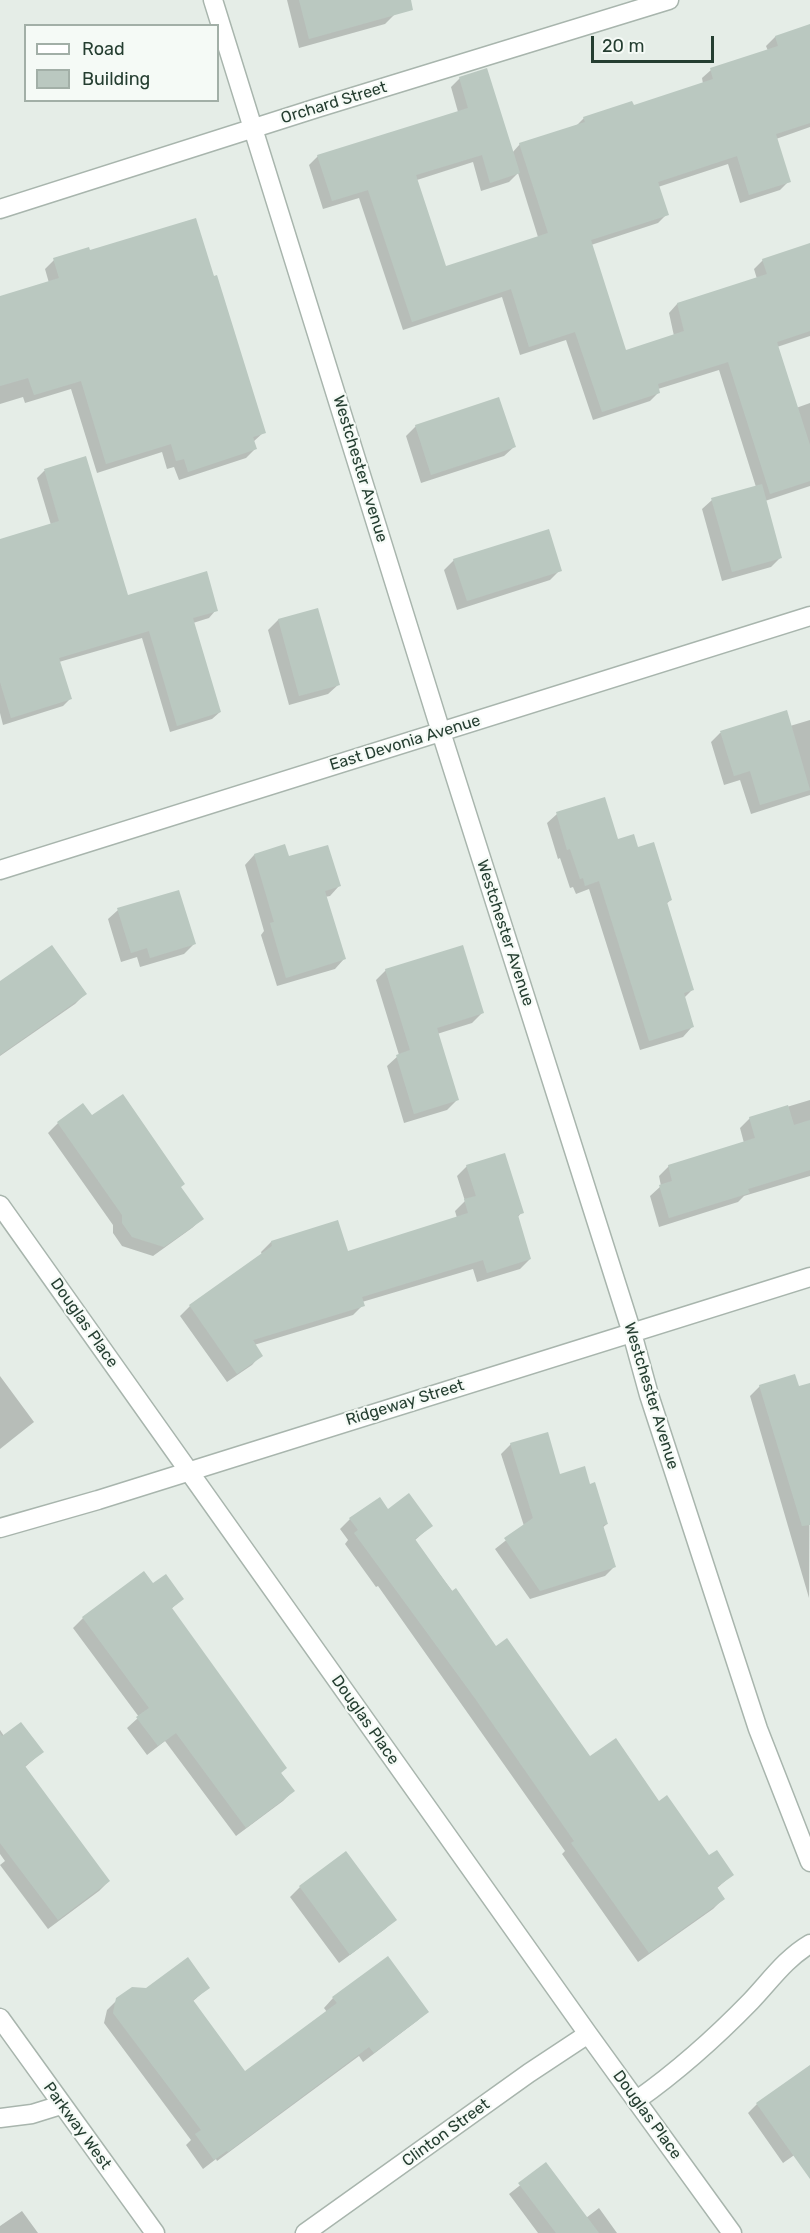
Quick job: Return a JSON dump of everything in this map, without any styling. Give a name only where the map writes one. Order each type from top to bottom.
[{"type":"street","name":"Westchester Avenue","points":[[213,0],[255,128],[441,732],[632,1333],[649,1395],[755,1718],[810,1862]]},
{"type":"street","name":"Orchard Street","points":[[0,209],[669,0]]},
{"type":"street","name":"East Devonia Avenue","points":[[0,870],[810,616]]},
{"type":"street","name":"Douglas Place","points":[[0,1205],[588,2034],[732,2233]]},
{"type":"street","name":"Ridgeway Street","points":[[0,1528],[810,1277]]},
{"type":"street","points":[[636,2100],[662,2082],[701,2049],[750,2002],[795,1953],[810,1944]]},
{"type":"street","name":"Parkway West","points":[[0,2018],[155,2233]]},
{"type":"street","name":"Clinton Street","points":[[305,2233],[529,2073],[588,2034]]},
{"type":"street","points":[[0,2118],[32,2114],[61,2105]]},
{"type":"building","points":[[299,0],[411,0],[413,10],[309,39]]},
{"type":"building","points":[[810,24],[810,123],[776,134],[791,182],[749,195],[737,156],[658,182],[669,215],[591,240],[626,350],[684,331],[677,303],[767,274],[762,259],[810,243],[810,331],[777,342],[810,445],[810,481],[770,494],[728,362],[658,384],[660,393],[602,412],[575,332],[529,347],[511,289],[412,322],[368,190],[332,201],[317,155],[468,108],[459,77],[487,68],[520,173],[490,183],[482,155],[416,175],[446,266],[548,233],[519,143],[585,122],[583,117],[632,101],[634,105],[713,79],[710,68],[778,46],[775,36]]},
{"type":"building","points":[[196,218],[214,276],[217,275],[266,433],[253,437],[257,449],[188,472],[184,459],[176,461],[171,444],[106,464],[81,381],[34,395],[28,378],[0,386],[0,296],[59,278],[53,258],[89,247],[90,250]]},
{"type":"building","points":[[499,397],[516,447],[431,475],[415,425]]},
{"type":"building","points":[[86,456],[128,595],[207,571],[218,611],[193,618],[221,712],[177,726],[149,631],[59,658],[72,699],[11,718],[0,682],[0,539],[59,521],[44,469]]},
{"type":"building","points":[[762,484],[782,558],[732,572],[711,498]]},
{"type":"building","points":[[549,529],[562,571],[467,601],[453,559]]},
{"type":"building","points":[[318,608],[340,685],[299,696],[278,619]]},
{"type":"building","points":[[787,710],[810,790],[760,805],[750,771],[734,776],[720,731]]},
{"type":"building","points":[[605,797],[618,839],[634,834],[638,847],[654,842],[672,900],[667,902],[694,990],[684,993],[694,1027],[649,1041],[599,881],[585,886],[583,878],[580,879],[570,849],[567,850],[556,812]]},
{"type":"building","points":[[285,844],[289,856],[328,845],[341,886],[325,891],[346,959],[286,978],[270,923],[274,922],[254,854]]},
{"type":"building","points":[[179,890],[196,944],[150,958],[147,948],[131,953],[117,908]]},
{"type":"building","points":[[52,945],[87,994],[0,1055],[0,981]]},
{"type":"building","points":[[463,945],[484,1013],[437,1028],[459,1100],[414,1114],[396,1055],[410,1050],[385,969]]},
{"type":"building","points":[[123,1094],[185,1184],[181,1187],[204,1219],[164,1247],[132,1237],[122,1223],[122,1215],[57,1122],[83,1103],[92,1115]]},
{"type":"building","points":[[788,1105],[794,1125],[810,1120],[810,1170],[748,1189],[750,1193],[669,1218],[659,1185],[672,1181],[668,1165],[755,1138],[749,1117]]},
{"type":"building","points":[[505,1153],[524,1213],[518,1215],[531,1259],[487,1273],[483,1260],[362,1297],[365,1306],[253,1340],[263,1356],[237,1374],[189,1305],[272,1246],[271,1241],[338,1220],[348,1251],[468,1213],[464,1199],[476,1196],[466,1165]]},
{"type":"building","points":[[795,1374],[799,1386],[810,1383],[810,1525],[802,1526],[759,1385]]},
{"type":"building","points":[[548,1432],[560,1474],[585,1466],[590,1484],[595,1482],[608,1524],[603,1525],[616,1567],[540,1591],[504,1538],[533,1518],[510,1443]]},
{"type":"building","points":[[409,1493],[433,1526],[415,1539],[452,1591],[456,1588],[496,1646],[507,1638],[590,1756],[616,1738],[659,1801],[667,1795],[709,1855],[717,1850],[734,1875],[717,1887],[725,1899],[649,1953],[571,1843],[574,1841],[474,1697],[354,1533],[358,1530],[349,1518],[380,1497],[388,1509]]},
{"type":"building","points":[[144,1571],[153,1583],[166,1574],[184,1599],[172,1608],[287,1768],[281,1773],[295,1791],[246,1828],[176,1733],[158,1746],[136,1717],[149,1708],[82,1617]]},
{"type":"building","points":[[21,1722],[44,1752],[25,1766],[110,1881],[58,1920],[0,1843],[0,1733],[2,1736]]},
{"type":"building","points":[[346,1851],[397,1920],[350,1955],[299,1886]]},
{"type":"building","points":[[388,1956],[429,2012],[374,2053],[369,2047],[214,2160],[195,2134],[201,2130],[113,2013],[116,1998],[132,1987],[146,1988],[188,1957],[210,1988],[193,2000],[245,2071],[337,2003],[332,1997]]},
{"type":"building","points":[[810,2065],[810,2179],[756,2103]]},
{"type":"building","points":[[546,2162],[599,2233],[556,2233],[518,2183]]}]
